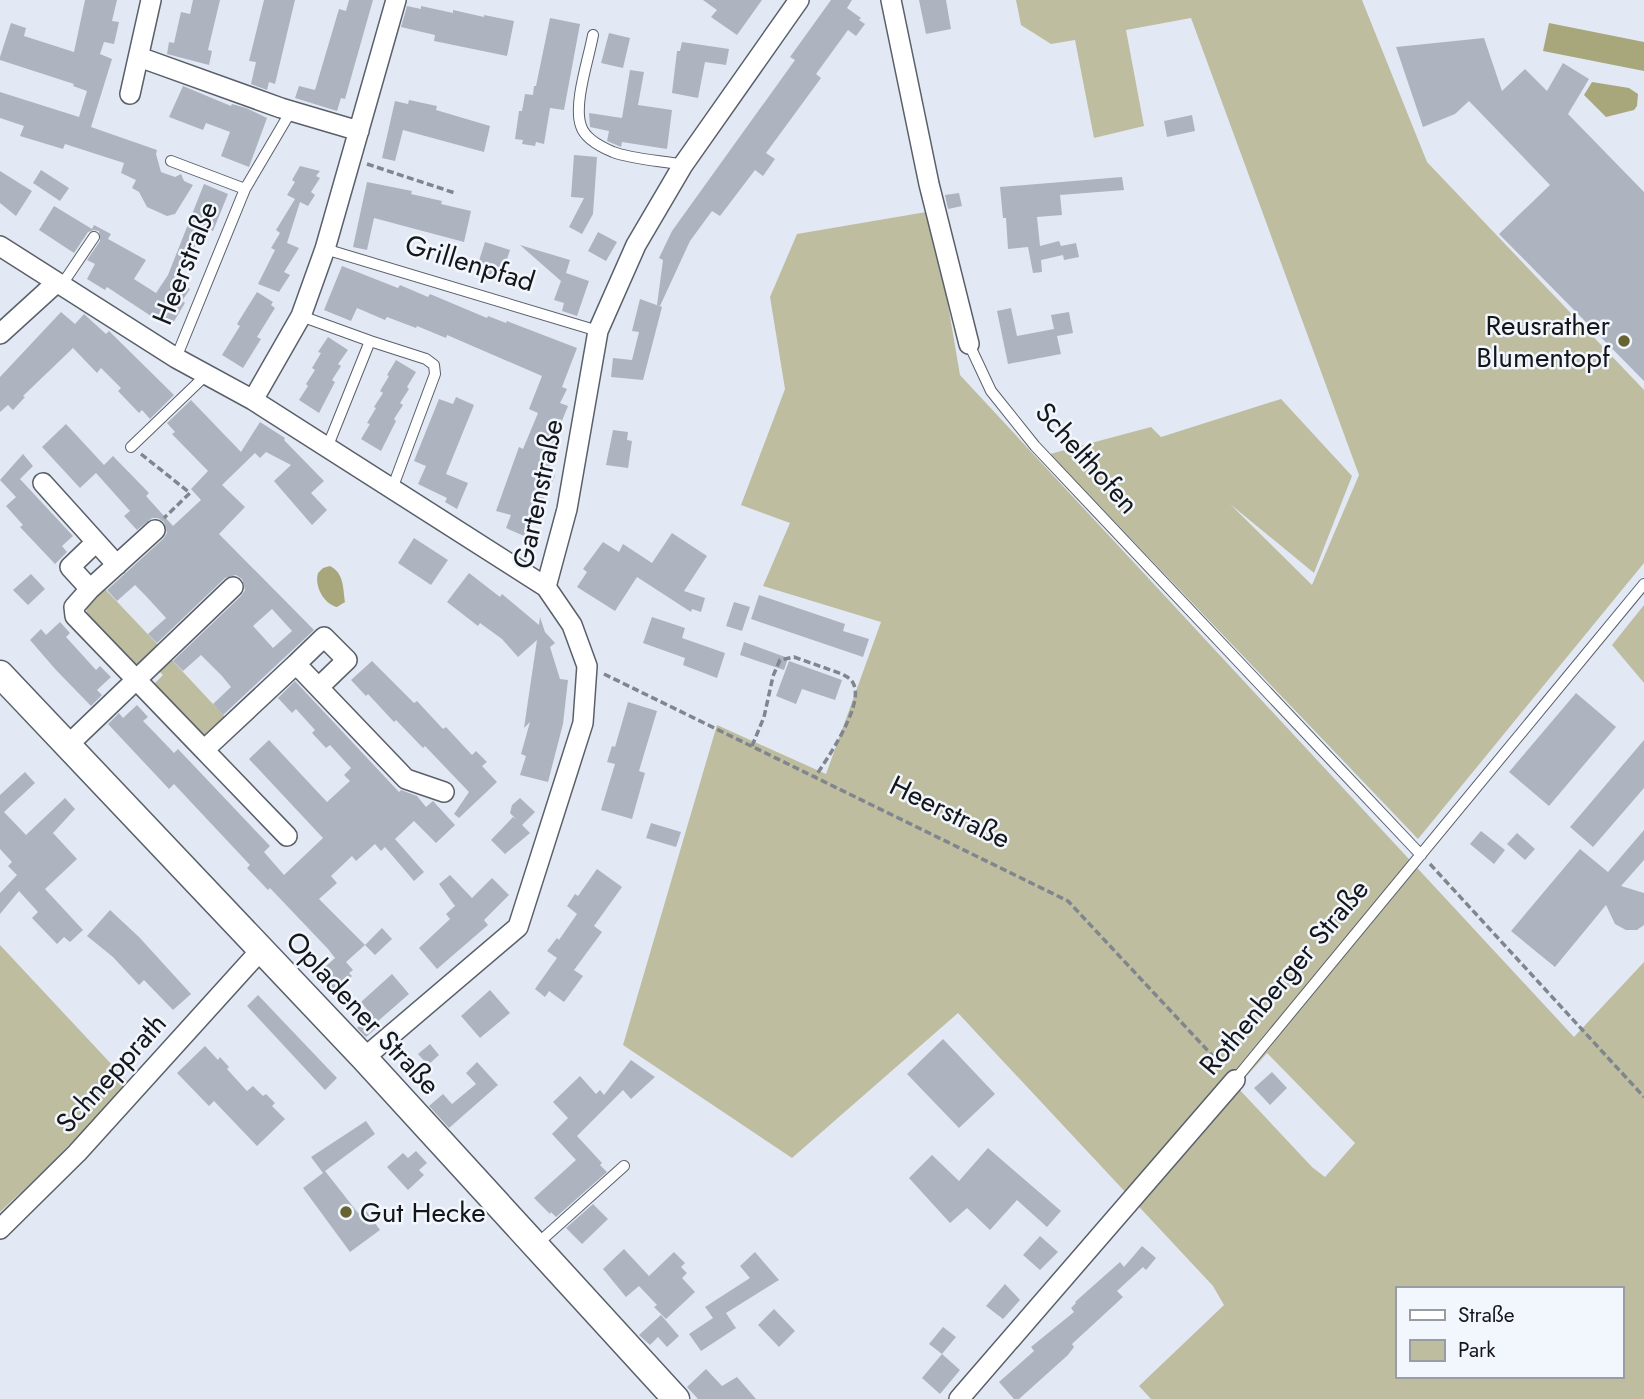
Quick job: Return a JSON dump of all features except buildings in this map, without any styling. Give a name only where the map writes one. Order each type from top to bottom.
[{"type":"main road","name":"Opladener Straße","points":[[0,674],[364,1058],[677,1399]]},
{"type":"street","points":[[130,94],[151,0]]},
{"type":"street","points":[[253,400],[301,316],[325,249],[396,0]]},
{"type":"street","name":"Gartenstraße","points":[[364,1058],[518,927],[583,723],[587,666],[572,625],[547,587],[567,509],[598,331],[636,245],[683,165],[799,0]]},
{"type":"street","name":"Schelthofen","points":[[891,0],[929,184],[970,344]]},
{"type":"street","points":[[139,57],[286,110],[359,131]]},
{"type":"street","name":"Heerstraße","points":[[0,246],[176,358],[253,400],[547,587]]},
{"type":"street","points":[[0,334],[58,285]]},
{"type":"street","points":[[43,483],[117,565]]},
{"type":"street","points":[[155,530],[90,589],[75,607],[75,615],[287,836]]},
{"type":"street","points":[[90,589],[71,567],[96,542]]},
{"type":"street","points":[[68,745],[233,587]]},
{"type":"street","points":[[204,750],[324,637],[347,660],[319,688]]},
{"type":"street","points":[[296,664],[406,779],[444,792]]},
{"type":"street","name":"Schnepprath","points":[[0,1229],[76,1153],[260,951]]},
{"type":"street","name":"Rothenberger Straße","points":[[959,1399],[1235,1080]]},
{"type":"lane","points":[[593,35],[579,108],[580,124],[585,134],[595,143],[615,153],[683,165]]},
{"type":"lane","name":"Heerstraße","points":[[176,358],[245,189],[286,110]]},
{"type":"lane","name":"Heerstraße","points":[[171,161],[245,189]]},
{"type":"lane","points":[[58,285],[94,237]]},
{"type":"lane","name":"Grillenpfad","points":[[325,249],[598,331]]},
{"type":"lane","points":[[301,316],[426,359],[434,365],[435,374],[392,489]]},
{"type":"lane","points":[[327,448],[370,341]]},
{"type":"lane","name":"Schelthofen","points":[[970,344],[991,391],[1035,446],[1421,855]]},
{"type":"lane","points":[[131,447],[206,375]]},
{"type":"lane","name":"Rothenberger Straße","points":[[1235,1080],[1644,584]]},
{"type":"lane","points":[[535,1245],[624,1166]]},
{"type":"path","points":[[351,159],[455,193]]},
{"type":"path","points":[[131,447],[190,493],[155,530]]},
{"type":"path","points":[[752,746],[764,717],[780,660],[794,657],[842,674],[854,685],[854,700],[838,738],[815,777]]},
{"type":"path","name":"Heerstraße","points":[[587,666],[1068,901],[1235,1080]]},
{"type":"path","points":[[1421,855],[1644,1097]]},
{"type":"green space","points":[[1016,0],[1362,0],[1427,162],[1644,390],[1644,563],[1418,839],[1050,454],[1151,427],[1161,437],[1281,399],[1352,476],[1314,573],[1230,504],[1312,585],[1359,475],[1191,18],[1126,30],[1144,126],[1094,138],[1075,40],[1051,44],[1021,25]]},
{"type":"green space","points":[[932,211],[960,375],[1574,1037],[1644,962],[1644,1399],[1151,1399],[1139,1386],[1224,1305],[1213,1286],[958,1013],[792,1158],[623,1045],[717,725],[826,774],[881,622],[763,586],[790,523],[741,505],[785,389],[770,297],[797,234]],"holes":[[[1267,1053],[1355,1143],[1325,1177],[1312,1167],[1237,1087]]]},
{"type":"green space","points":[[104,588],[161,648],[138,669],[88,616],[86,608]]},
{"type":"green space","points":[[1644,605],[1644,683],[1612,645]]},
{"type":"green space","points":[[170,658],[226,718],[210,733],[202,735],[152,686],[163,675],[156,668]]},
{"type":"green space","points":[[0,945],[129,1083],[52,1163],[0,1212]]},
{"type":"shaded area","points":[[1549,23],[1644,42],[1644,71],[1543,51]]},
{"type":"shaded area","points":[[1592,82],[1629,88],[1638,94],[1637,106],[1634,110],[1606,117],[1584,95]]},
{"type":"shaded area","points":[[330,566],[338,573],[343,586],[345,602],[337,607],[324,598],[317,583],[318,573]]},
{"type":"place","name":"Reusrather Blumentopf","points":[[1624,341]]},
{"type":"place","name":"Gut Hecke","points":[[346,1212]]}]
